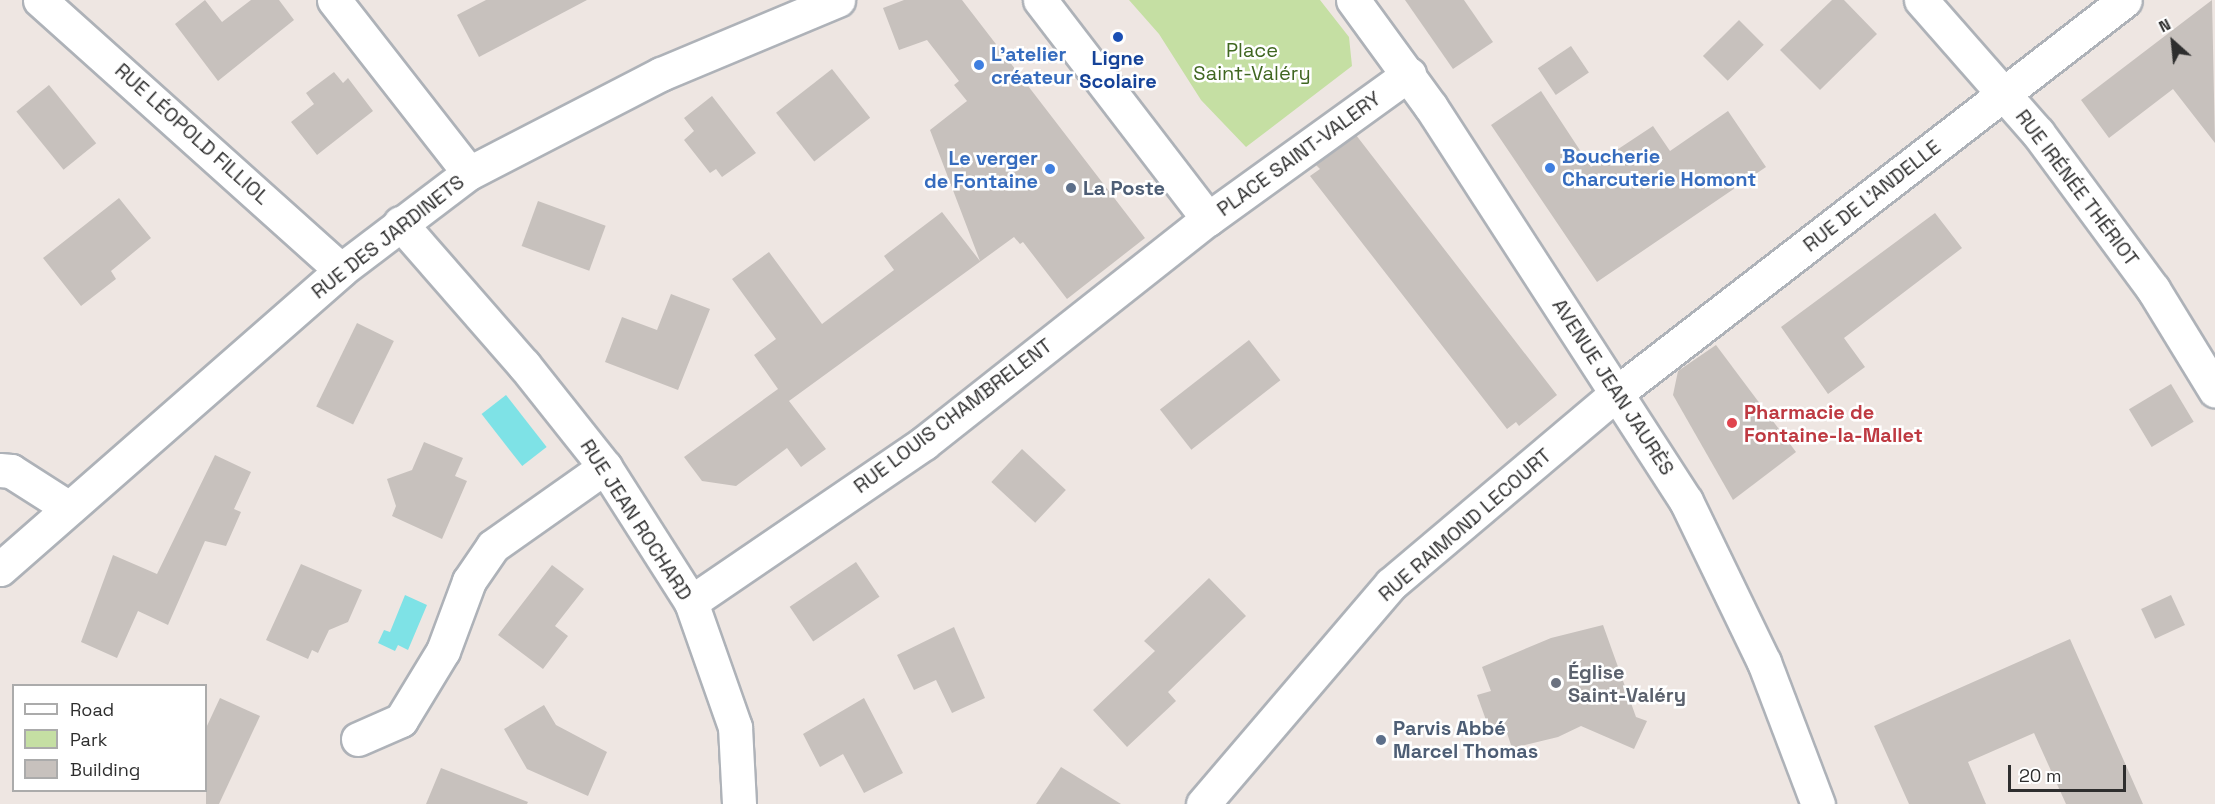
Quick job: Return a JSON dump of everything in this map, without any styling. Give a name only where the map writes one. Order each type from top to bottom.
[{"type":"street","name":"RUE LÉOPOLD FILLIOL","points":[[40,0],[341,270]]},
{"type":"street","points":[[334,0],[469,173]]},
{"type":"street","name":"PLACE SAINT-VALERY","points":[[1040,0],[1209,219],[1409,74]]},
{"type":"street","name":"AVENUE JEAN JAURÈS","points":[[1353,0],[1409,74],[1619,391],[1686,501],[1727,581],[1764,662],[1818,804]]},
{"type":"street","name":"RUE IRÉNÉE THÉRIOT","points":[[1921,0],[2005,93],[2153,289],[2215,390]]},
{"type":"street","name":"RUE DE L'ANDELLE","points":[[1619,391],[2126,0]]},
{"type":"street","name":"RUE DES JARDINETS","points":[[0,569],[341,270],[400,223],[469,173],[661,74],[825,2]]},
{"type":"street","name":"RUE LOUIS CHAMBRELENT","points":[[691,602],[924,443],[1209,219]]},
{"type":"street","name":"RUE JEAN ROCHARD","points":[[400,223],[524,364],[605,467],[691,602],[735,727],[739,804]]},
{"type":"street","name":"RUE RAIMOND LECOURT","points":[[1203,804],[1391,584],[1619,391]]},
{"type":"street","points":[[358,739],[401,720],[443,651],[469,581],[493,546],[605,467]]},
{"type":"street","points":[[0,470],[11,471],[69,508]]},
{"type":"green space","name":"Place Saint-Valéry","points":[[1129,0],[1320,0],[1349,37],[1352,66],[1246,147],[1201,100],[1159,34]]},
{"type":"water","points":[[506,395],[547,447],[522,466],[482,414]]},
{"type":"water","points":[[405,595],[427,605],[408,650],[398,645],[395,651],[378,643],[384,630],[390,632]]},
{"type":"building","points":[[205,0],[222,22],[251,0],[279,0],[294,20],[218,81],[175,24]]},
{"type":"building","points":[[486,0],[587,0],[479,57],[457,15]]},
{"type":"building","points":[[904,0],[962,0],[1145,238],[1067,299],[1023,242],[1020,244],[1014,237],[789,401],[826,449],[801,467],[787,448],[736,486],[702,481],[684,457],[778,389],[754,355],[776,339],[732,279],[769,252],[822,324],[894,270],[884,256],[942,212],[980,261],[930,130],[967,101],[954,85],[959,81],[927,40],[899,50],[883,8]]},
{"type":"building","points":[[1405,0],[1464,0],[1493,42],[1453,69]]},
{"type":"building","points":[[1832,0],[1844,0],[1877,34],[1820,90],[1780,50]]},
{"type":"building","points":[[2212,0],[2215,143],[2173,89],[2109,138],[2081,100]]},
{"type":"building","points":[[1739,20],[1764,45],[1728,81],[1703,56]]},
{"type":"building","points":[[1571,46],[1589,73],[1556,95],[1538,68]]},
{"type":"building","points":[[832,69],[870,118],[814,162],[776,113]]},
{"type":"building","points":[[334,72],[343,83],[348,78],[373,111],[317,155],[291,122],[314,104],[306,93]]},
{"type":"building","points":[[49,85],[96,143],[64,170],[16,111]]},
{"type":"building","points":[[1541,91],[1591,167],[1653,126],[1670,151],[1728,111],[1766,167],[1597,282],[1491,125]]},
{"type":"building","points":[[712,96],[756,153],[722,177],[716,169],[710,173],[684,140],[694,131],[684,118]]},
{"type":"building","points":[[1356,135],[1557,395],[1519,426],[1516,422],[1507,429],[1310,176],[1320,169],[1316,165]]},
{"type":"building","points":[[119,198],[151,238],[111,271],[116,279],[81,306],[43,258]]},
{"type":"building","points":[[538,201],[606,226],[589,271],[522,246]]},
{"type":"building","points":[[1935,213],[1962,248],[1844,338],[1865,367],[1828,394],[1781,327]]},
{"type":"building","points":[[671,294],[710,309],[678,390],[605,362],[622,317],[657,330]]},
{"type":"building","points":[[357,323],[394,341],[353,425],[316,407]]},
{"type":"building","points":[[1249,340],[1280,380],[1191,450],[1160,410]]},
{"type":"building","name":"Pharmacie de Fontaine-la-Mallet","points":[[1716,345],[1796,452],[1733,500],[1673,395],[1678,371]]},
{"type":"building","points":[[2171,384],[2194,422],[2152,447],[2129,409]]},
{"type":"building","points":[[424,442],[463,458],[455,476],[467,481],[442,539],[392,516],[396,506],[387,479],[412,470]]},
{"type":"building","points":[[1022,449],[1066,490],[1035,523],[991,482]]},
{"type":"building","points":[[215,455],[251,472],[234,509],[241,512],[226,546],[205,541],[168,625],[138,611],[117,658],[81,642],[113,555],[157,574]]},
{"type":"building","points":[[856,562],[879,597],[813,642],[790,607]]},
{"type":"building","points":[[301,564],[362,590],[348,622],[329,630],[318,653],[312,650],[308,659],[266,640]]},
{"type":"building","points":[[552,565],[584,589],[555,626],[568,636],[543,669],[498,635]]},
{"type":"building","points":[[1209,578],[1246,616],[1168,692],[1176,701],[1127,747],[1093,710],[1155,651],[1144,641]]},
{"type":"building","points":[[2171,595],[2185,625],[2155,639],[2141,609]]},
{"type":"building","name":"Église Saint-Valéry","points":[[1603,625],[1636,717],[1647,721],[1634,749],[1581,726],[1558,737],[1512,748],[1505,727],[1491,734],[1477,695],[1491,691],[1482,667],[1551,638]]},
{"type":"building","points":[[954,627],[985,698],[952,713],[936,680],[914,690],[897,655]]},
{"type":"building","points":[[2070,639],[2143,804],[2066,804],[2034,733],[1968,762],[1986,804],[1909,804],[1874,726]]},
{"type":"building","points":[[220,698],[260,716],[219,804],[206,804],[207,726]]},
{"type":"building","points":[[864,698],[903,773],[864,793],[843,754],[820,767],[803,734]]},
{"type":"building","points":[[544,705],[556,725],[607,752],[588,796],[527,769],[504,729]]},
{"type":"building","points":[[1061,767],[1121,804],[1036,804]]},
{"type":"building","points":[[441,768],[528,802],[527,804],[426,804]]},
{"type":"place","name":"Ligne Scolaire","points":[[1118,37]]},
{"type":"place","name":"L'atelier créateur","points":[[979,65]]},
{"type":"place","name":"Boucherie Charcuterie Homont","points":[[1550,168]]},
{"type":"place","name":"Le verger de Fontaine","points":[[1050,169]]},
{"type":"place","name":"La Poste","points":[[1071,188]]},
{"type":"place","name":"Pharmacie de Fontaine-la-Mallet","points":[[1732,423]]},
{"type":"place","name":"Église Saint-Valéry","points":[[1556,683]]},
{"type":"place","name":"Parvis Abbé Marcel Thomas","points":[[1381,740]]}]
